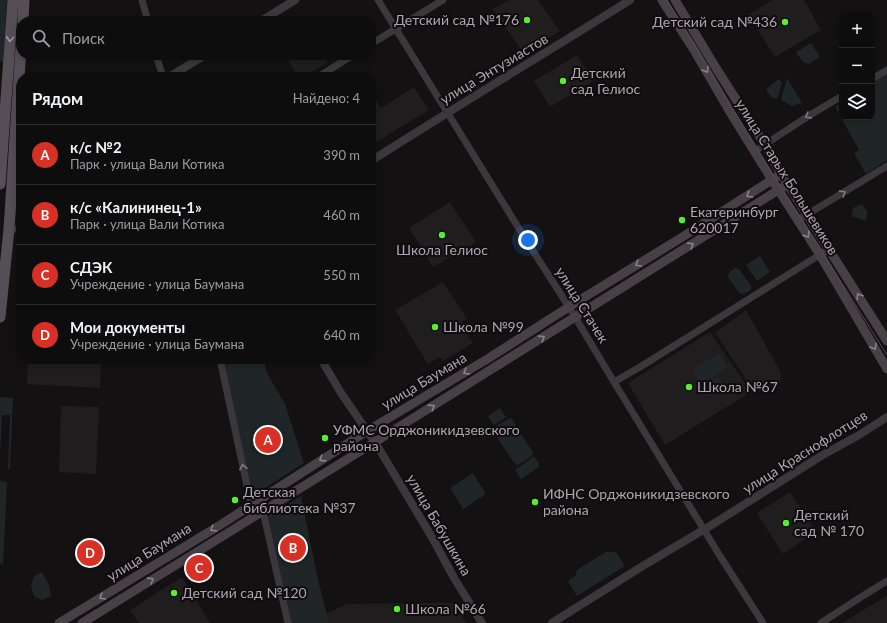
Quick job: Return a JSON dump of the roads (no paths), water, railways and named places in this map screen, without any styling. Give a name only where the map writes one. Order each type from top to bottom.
[{"type":"main road","points":[[0,184],[3,81],[13,0]]},
{"type":"main road","points":[[23,16],[24,0]]},
{"type":"main road","name":"улица Старых Большевиков","points":[[662,0],[694,50],[772,180],[820,255],[887,369]]},
{"type":"main road","name":"улица Старых Большевиков","points":[[675,0],[765,145],[781,174],[887,341]]},
{"type":"main road","points":[[20,72],[21,60]]},
{"type":"main road","points":[[3,81],[16,86]]},
{"type":"main road","points":[[3,94],[16,89]]},
{"type":"main road","points":[[0,317],[16,139]]},
{"type":"main road","name":"улица Баумана","points":[[59,623],[367,431],[490,358],[781,174]]},
{"type":"main road","name":"улица Баумана","points":[[82,623],[788,184]]},
{"type":"street","points":[[142,0],[147,16]]},
{"type":"street","points":[[269,16],[295,0]]},
{"type":"street","name":"улица Стачек","points":[[378,0],[763,623]]},
{"type":"street","points":[[376,41],[443,0]]},
{"type":"street","name":"улица Энтузиастов","points":[[376,158],[630,0]]},
{"type":"street","points":[[158,60],[161,72]]},
{"type":"street","points":[[177,72],[197,60]]},
{"type":"street","points":[[326,72],[345,60]]},
{"type":"street","points":[[875,77],[887,70]]},
{"type":"street","points":[[755,152],[810,115],[839,98]]},
{"type":"street","points":[[798,220],[887,166]]},
{"type":"street","points":[[9,229],[16,229]]},
{"type":"street","points":[[614,382],[829,249]]},
{"type":"street","points":[[221,364],[252,504]]},
{"type":"street","name":"улица Бабушкина","points":[[323,364],[375,442],[434,539],[454,578],[482,623]]},
{"type":"street","name":"улица Краснофлотцев","points":[[552,623],[641,567],[751,501],[821,456],[887,417]]},
{"type":"street","points":[[263,511],[288,623]]},
{"type":"street","points":[[821,623],[887,581]]},
{"type":"tram line","points":[[667,0],[775,178],[887,355]]},
{"type":"place","name":"Детский сад №176","points":[[527,20]]},
{"type":"place","name":"Детский сад №436","points":[[785,22]]},
{"type":"place","name":"Детский сад Гелиос","points":[[563,81]]},
{"type":"place","name":"Екатеринбург 620017","points":[[682,220]]},
{"type":"place","name":"Школа Гелиос","points":[[442,235]]},
{"type":"place","name":"Школа №99","points":[[435,327]]},
{"type":"place","name":"Школа №67","points":[[689,387]]},
{"type":"place","name":"УФМС Орджоникидзевского района","points":[[325,438]]},
{"type":"place","name":"к/с №2","points":[[268,440]]},
{"type":"place","name":"Детская библиотека №37","points":[[235,500]]},
{"type":"place","name":"ИФНС Орджоникидзевского района","points":[[535,502]]},
{"type":"place","name":"Детский сад № 170","points":[[786,523]]},
{"type":"place","name":"к/с «Калининец-1»","points":[[293,548]]},
{"type":"place","name":"Мои документы","points":[[90,553]]},
{"type":"place","name":"СДЭК","points":[[199,568]]},
{"type":"place","name":"Детский сад №120","points":[[174,593]]},
{"type":"place","name":"Школа №66","points":[[397,609]]}]
